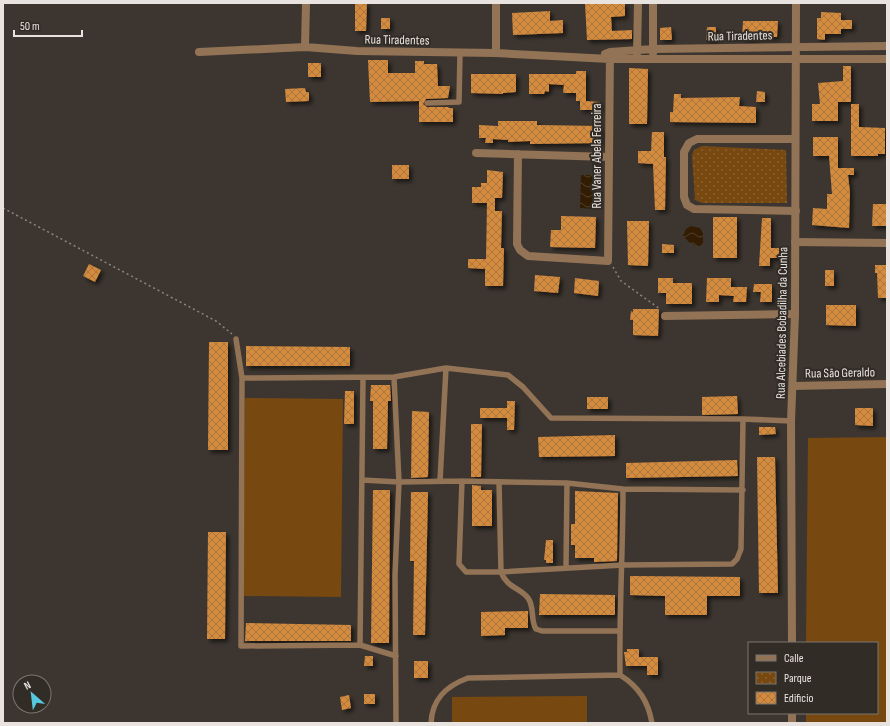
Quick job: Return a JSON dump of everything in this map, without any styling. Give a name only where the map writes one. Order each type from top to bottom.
[{"type":"street","points":[[305,47],[306,3]]},
{"type":"street","points":[[496,3],[496,53]]},
{"type":"street","points":[[637,58],[638,3]]},
{"type":"street","points":[[653,3],[653,58]]},
{"type":"street","name":"Rua Alcebiades Bobadilha da Cunha","points":[[792,642],[791,421],[795,314],[796,3]]},
{"type":"street","name":"Rua Tiradentes","points":[[199,52],[305,47],[357,52],[496,53],[595,59],[637,49],[887,46]]},
{"type":"street","name":"Rua Tiradentes","points":[[610,55],[637,58],[795,60],[887,59]]},
{"type":"street","name":"Rua Vaner Abela Ferreira","points":[[608,260],[610,55]]},
{"type":"street","points":[[795,139],[697,139],[688,143],[684,152],[684,197],[688,205],[694,209],[796,211]]},
{"type":"street","points":[[476,153],[609,157]]},
{"type":"street","points":[[518,154],[517,244],[520,250],[528,256],[608,260]]},
{"type":"street","points":[[795,242],[887,243]]},
{"type":"street","points":[[665,316],[795,314]]},
{"type":"street","name":"Rua São Geraldo","points":[[793,386],[887,384]]},
{"type":"lane","points":[[427,103],[459,102],[460,53]]},
{"type":"lane","points":[[236,339],[242,378],[240,646],[360,645],[396,656]]},
{"type":"lane","points":[[242,378],[394,377],[446,368],[508,375],[523,387],[551,418],[743,419],[791,421]]},
{"type":"lane","points":[[440,481],[446,368]]},
{"type":"lane","points":[[394,377],[399,482],[395,575],[396,723]]},
{"type":"lane","points":[[360,645],[363,378]]},
{"type":"lane","points":[[462,481],[461,567],[466,572],[501,572],[566,567],[623,565],[732,564],[737,558],[741,549],[743,419]]},
{"type":"lane","points":[[362,480],[399,482],[462,481],[567,483],[623,489],[743,490]]},
{"type":"lane","points":[[499,482],[501,572],[504,581],[529,599],[531,604],[533,625],[538,631],[619,631]]},
{"type":"lane","points":[[566,567],[567,483]]},
{"type":"lane","points":[[620,675],[619,631],[623,565],[623,489]]},
{"type":"lane","points":[[431,723],[433,707],[438,697],[457,682],[468,678],[620,675],[632,683],[640,691],[646,701],[652,723]]},
{"type":"path","points":[[3,208],[216,321],[227,328],[236,339]]},
{"type":"path","points":[[608,260],[621,281],[659,308],[665,316]]},
{"type":"green space","points":[[702,146],[786,150],[787,203],[702,203],[693,199],[695,199],[692,155],[694,150]]},
{"type":"green space","points":[[245,398],[343,399],[341,597],[243,596]]},
{"type":"green space","points":[[887,437],[887,723],[806,723],[806,714],[878,714],[878,642],[806,642],[808,438]]},
{"type":"green space","points":[[587,696],[587,723],[452,723],[452,697]]},
{"type":"water","points":[[581,175],[595,175],[595,209],[580,208]]},
{"type":"water","points":[[691,226],[700,228],[703,233],[703,243],[699,247],[690,243],[683,236],[686,229]]},
{"type":"building","points":[[355,3],[367,3],[366,31],[355,31]]},
{"type":"building","points":[[585,3],[625,3],[625,16],[611,17],[612,31],[632,30],[632,39],[587,40]]},
{"type":"building","points":[[550,11],[550,21],[563,20],[563,33],[513,35],[512,13]]},
{"type":"building","points":[[821,12],[841,13],[841,20],[852,20],[852,29],[841,29],[841,34],[825,34],[825,40],[817,39],[817,18],[821,18]]},
{"type":"building","points":[[381,18],[390,18],[390,29],[381,29]]},
{"type":"building","points":[[743,21],[778,21],[777,37],[742,39]]},
{"type":"building","points":[[671,27],[672,40],[660,40],[660,28]]},
{"type":"building","points":[[707,27],[716,27],[716,40],[706,40]]},
{"type":"building","points":[[368,60],[388,60],[388,73],[415,73],[415,61],[424,61],[424,64],[437,64],[438,86],[450,86],[448,98],[426,99],[423,104],[427,107],[453,108],[453,122],[419,122],[419,101],[370,102]]},
{"type":"building","points":[[308,63],[321,63],[321,77],[308,77]]},
{"type":"building","points":[[843,66],[851,66],[851,102],[838,102],[838,121],[812,121],[812,104],[820,104],[818,83],[843,81]]},
{"type":"building","points":[[629,68],[648,69],[647,124],[629,124]]},
{"type":"building","points":[[576,71],[586,71],[586,101],[600,102],[599,110],[580,110],[580,101],[576,101],[576,93],[563,93],[564,85],[549,84],[549,92],[545,91],[544,94],[529,94],[529,74],[576,74]]},
{"type":"building","points":[[471,74],[516,74],[516,92],[503,94],[471,93]]},
{"type":"building","points":[[305,88],[306,92],[309,92],[309,101],[286,102],[285,89]]},
{"type":"building","points":[[757,91],[765,92],[765,102],[756,102]]},
{"type":"building","points":[[674,94],[681,94],[681,98],[740,97],[739,106],[756,107],[756,123],[670,122],[670,112],[673,112]]},
{"type":"building","points":[[851,104],[859,104],[859,127],[885,128],[885,154],[878,154],[878,156],[851,156]]},
{"type":"building","points":[[498,121],[537,121],[537,125],[600,126],[600,143],[530,144],[530,141],[508,142],[508,140],[493,139],[493,143],[485,143],[486,138],[479,138],[479,125],[498,126]]},
{"type":"building","points":[[652,132],[664,132],[664,157],[666,157],[665,210],[655,210],[653,164],[638,163],[638,151],[651,151]]},
{"type":"building","points":[[813,137],[838,137],[838,168],[854,168],[854,175],[848,175],[850,192],[849,228],[812,225],[813,208],[827,209],[827,194],[832,194],[829,156],[813,156]]},
{"type":"building","points":[[392,165],[409,165],[409,179],[392,179]]},
{"type":"building","points":[[487,170],[503,172],[502,198],[495,198],[495,211],[502,211],[501,248],[504,248],[503,286],[485,286],[485,269],[468,268],[468,259],[486,259],[487,203],[472,203],[472,187],[481,187],[481,183],[487,183]]},
{"type":"building","points":[[873,204],[887,204],[887,226],[872,226]]},
{"type":"building","points":[[561,216],[596,217],[595,248],[550,247],[551,230],[561,230]]},
{"type":"building","points":[[713,217],[737,217],[737,258],[713,258]]},
{"type":"building","points":[[762,218],[771,218],[771,248],[779,248],[779,258],[770,258],[770,266],[759,266]]},
{"type":"building","points":[[627,221],[649,221],[648,266],[628,265]]},
{"type":"building","points":[[662,244],[674,245],[674,253],[662,253]]},
{"type":"building","points":[[89,264],[101,270],[95,282],[83,276]]},
{"type":"building","points":[[875,265],[887,265],[886,298],[878,298],[877,273],[875,273]]},
{"type":"building","points":[[825,270],[834,270],[834,286],[825,286]]},
{"type":"building","points":[[535,275],[560,277],[558,293],[534,291]]},
{"type":"building","points":[[575,278],[599,281],[598,296],[574,293]]},
{"type":"building","points":[[658,278],[673,278],[673,283],[692,283],[692,304],[666,304],[666,293],[658,293]]},
{"type":"building","points":[[707,278],[731,278],[731,287],[747,287],[746,302],[733,302],[734,296],[719,295],[719,302],[706,302]]},
{"type":"building","points":[[754,284],[772,284],[772,302],[760,302],[761,292],[753,292]]},
{"type":"building","points":[[826,305],[856,305],[856,326],[826,325]]},
{"type":"building","points":[[633,309],[659,309],[658,336],[633,335],[633,320],[630,320],[631,311],[633,312]]},
{"type":"building","points":[[209,342],[228,342],[228,450],[208,450]]},
{"type":"building","points":[[246,346],[350,347],[350,366],[246,366]]},
{"type":"building","points":[[371,385],[390,385],[391,401],[388,401],[387,449],[373,449],[373,401],[370,401]]},
{"type":"building","points":[[345,391],[354,391],[354,424],[344,424]]},
{"type":"building","points":[[737,396],[738,414],[702,415],[702,397]]},
{"type":"building","points":[[587,397],[608,397],[608,409],[587,409]]},
{"type":"building","points":[[507,401],[515,401],[514,430],[507,430],[507,418],[480,418],[480,408],[507,408]]},
{"type":"building","points":[[855,408],[873,408],[873,426],[855,425]]},
{"type":"building","points":[[412,411],[429,412],[428,477],[411,478]]},
{"type":"building","points":[[471,424],[482,424],[481,477],[471,477]]},
{"type":"building","points":[[759,427],[775,427],[776,434],[759,435]]},
{"type":"building","points":[[615,435],[615,456],[539,457],[538,437]]},
{"type":"building","points":[[757,457],[775,457],[778,593],[759,593]]},
{"type":"building","points":[[737,460],[738,476],[626,478],[626,463]]},
{"type":"building","points":[[472,485],[481,486],[481,490],[492,490],[492,526],[472,526]]},
{"type":"building","points":[[373,490],[390,490],[389,643],[371,643]]},
{"type":"building","points":[[575,491],[618,493],[617,561],[594,562],[594,558],[575,558],[575,545],[571,545],[571,524],[575,524]]},
{"type":"building","points":[[411,492],[428,492],[425,635],[413,635],[414,561],[410,561]]},
{"type":"building","points":[[208,532],[226,532],[225,639],[207,639]]},
{"type":"building","points":[[546,540],[553,540],[553,563],[546,563],[546,560],[544,560]]},
{"type":"building","points":[[630,576],[740,577],[740,596],[707,596],[707,615],[665,615],[665,596],[630,595]]},
{"type":"building","points":[[540,594],[615,595],[615,615],[539,615]]},
{"type":"building","points":[[528,611],[528,628],[505,628],[505,635],[481,636],[481,612]]},
{"type":"building","points":[[246,623],[351,625],[351,641],[245,641]]},
{"type":"building","points":[[627,649],[639,649],[639,657],[658,657],[658,675],[647,675],[647,666],[626,666],[624,652],[627,652]]},
{"type":"building","points":[[365,656],[373,656],[373,666],[364,666]]},
{"type":"building","points":[[414,661],[428,661],[428,678],[414,678]]},
{"type":"building","points":[[364,694],[375,694],[375,704],[364,704]]},
{"type":"building","points":[[349,695],[351,708],[342,710],[340,697]]}]
